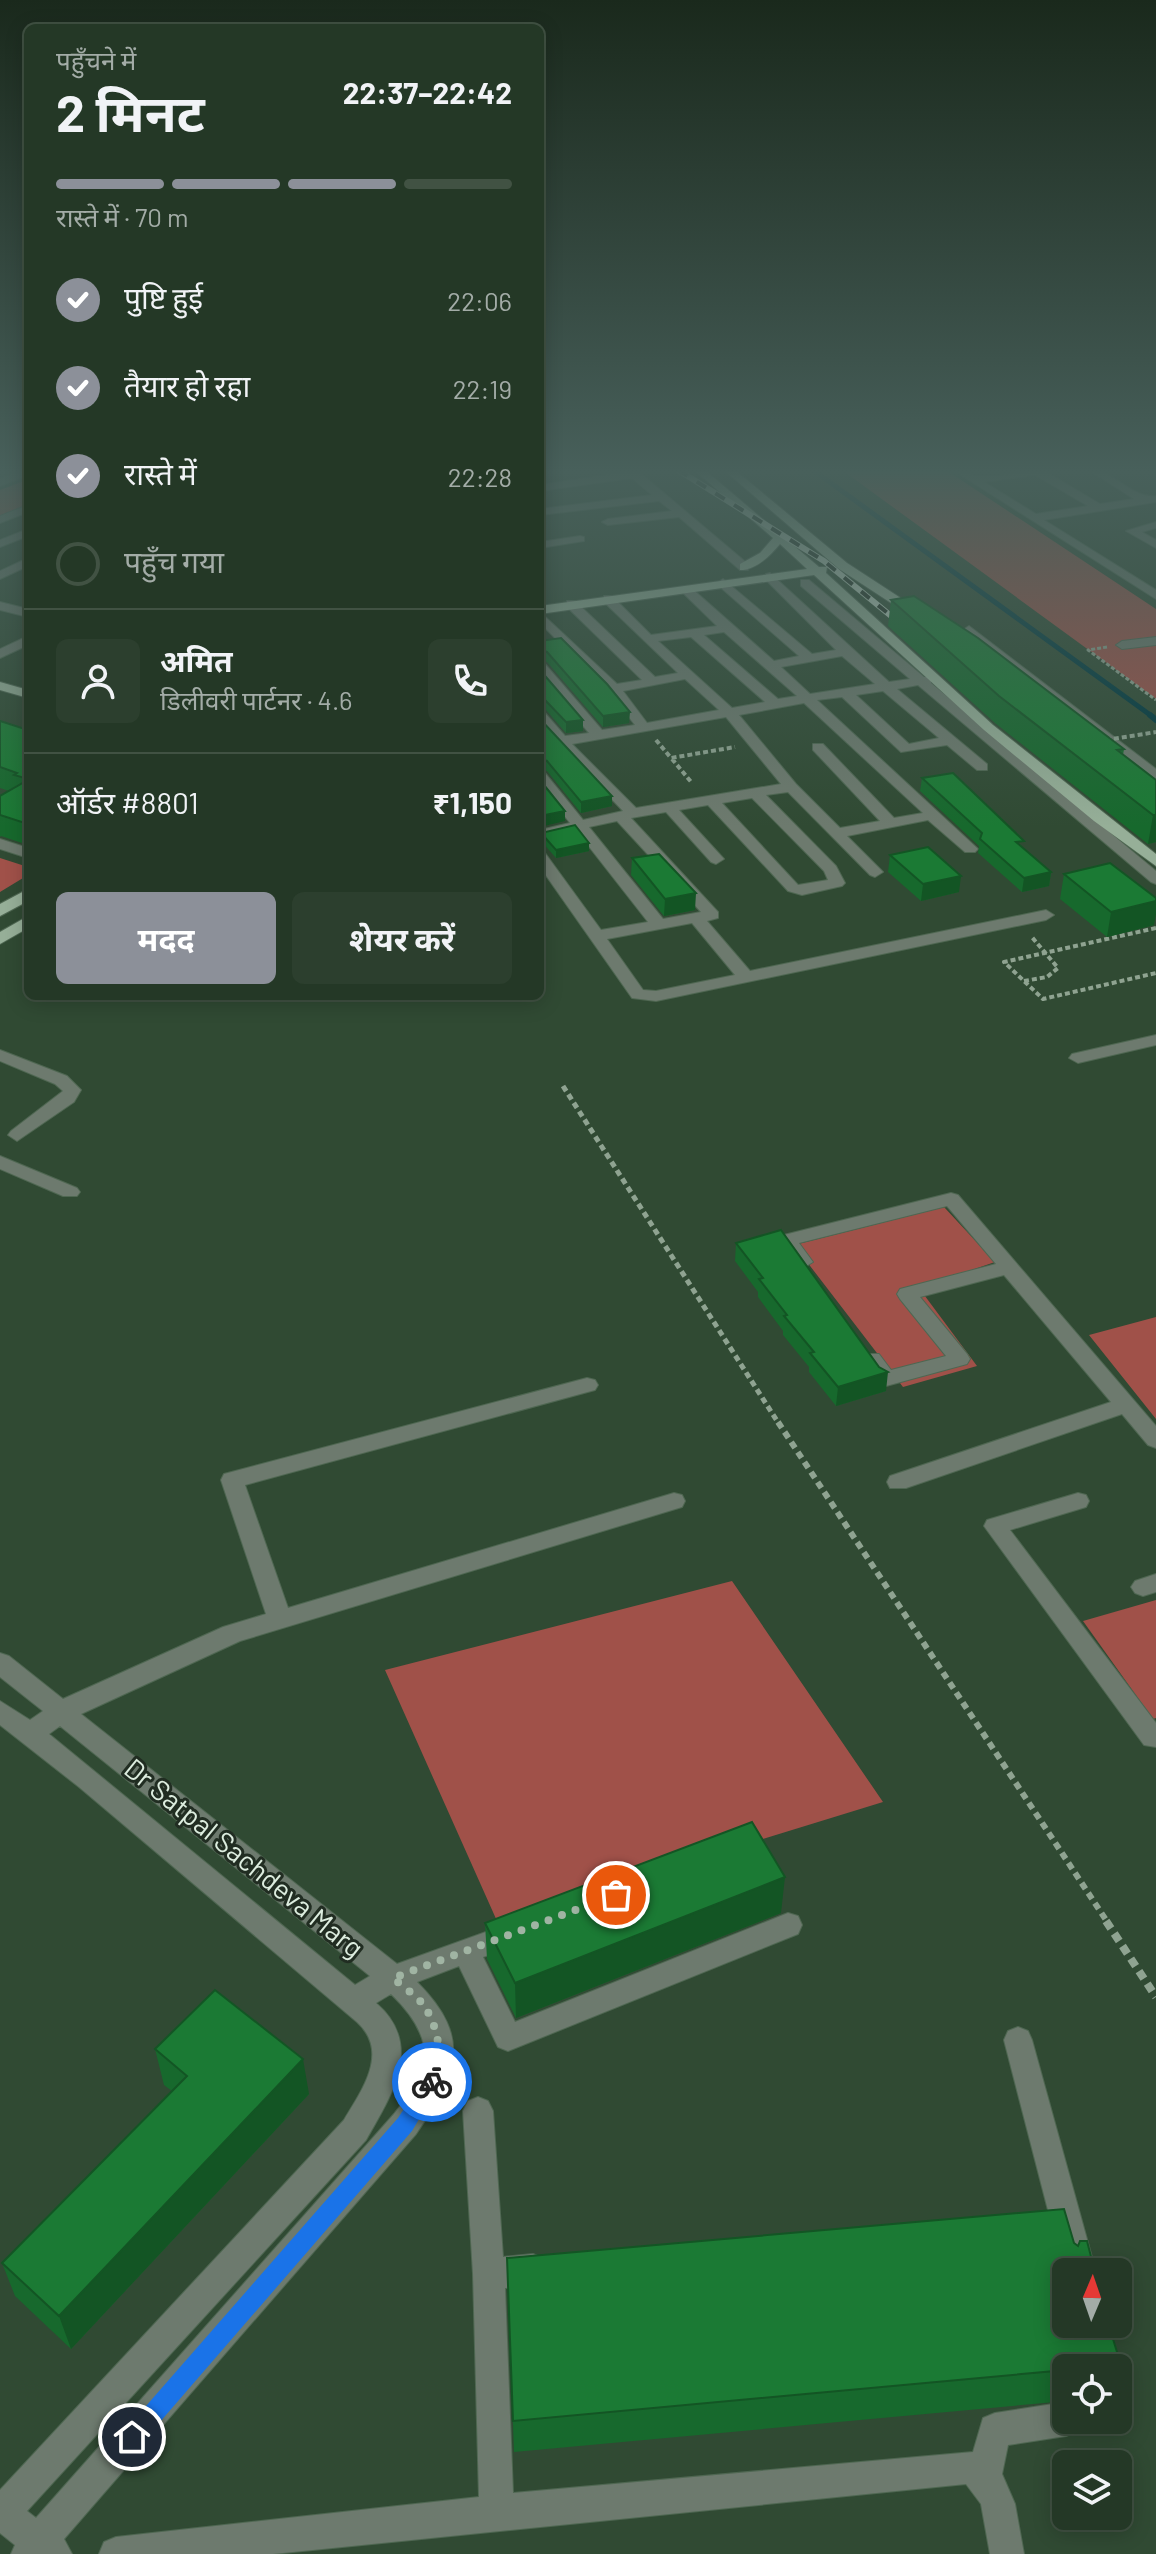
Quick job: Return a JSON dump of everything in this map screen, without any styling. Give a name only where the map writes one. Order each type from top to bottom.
[{"type":"main road","points":[[544,597],[598,589]]},
{"type":"main road","points":[[544,612],[571,604],[684,589]]},
{"type":"main road","points":[[834,589],[895,642],[926,675]]},
{"type":"main road","points":[[878,589],[925,620]]},
{"type":"main road","points":[[0,676],[24,683]]},
{"type":"main road","points":[[0,686],[24,693]]},
{"type":"main road","points":[[1094,820],[1156,861]]},
{"type":"main road","points":[[0,911],[24,896]]},
{"type":"main road","points":[[0,939],[24,924]]},
{"type":"street","points":[[685,589],[970,849]]},
{"type":"street","points":[[730,589],[809,658]]},
{"type":"street","points":[[782,589],[845,652],[982,767]]},
{"type":"street","points":[[813,589],[905,668],[926,675],[1094,820],[1156,879]]},
{"type":"street","points":[[608,599],[730,713],[791,787],[875,872]]},
{"type":"street","points":[[571,604],[652,682]]},
{"type":"street","points":[[0,606],[22,612]]},
{"type":"street","points":[[0,618],[22,612]]},
{"type":"street","points":[[544,617],[614,689],[647,730]]},
{"type":"street","points":[[648,639],[727,628]]},
{"type":"street","points":[[969,630],[1156,776]]},
{"type":"street","points":[[694,633],[775,704]]},
{"type":"street","points":[[1122,645],[1156,641]]},
{"type":"street","points":[[0,654],[24,642]]},
{"type":"street","points":[[879,644],[895,642]]},
{"type":"street","points":[[964,648],[988,644]]},
{"type":"street","points":[[771,665],[845,652]]},
{"type":"street","points":[[544,672],[599,735]]},
{"type":"street","points":[[614,689],[688,675]]},
{"type":"street","points":[[562,741],[647,730],[926,675]]},
{"type":"street","points":[[845,692],[906,749],[950,740]]},
{"type":"street","points":[[544,721],[712,915],[597,936]]},
{"type":"street","points":[[818,747],[892,824]]},
{"type":"street","points":[[544,781],[659,925]]},
{"type":"street","points":[[544,833],[627,814],[791,787]]},
{"type":"street","points":[[711,800],[793,888],[802,890],[837,883],[831,869],[756,793]]},
{"type":"street","points":[[669,807],[716,859]]},
{"type":"street","points":[[837,833],[932,816]]},
{"type":"street","points":[[0,844],[24,852]]},
{"type":"street","points":[[544,862],[638,994],[656,996],[1046,915]]},
{"type":"street","points":[[697,919],[746,977]]},
{"type":"street","points":[[1078,1058],[1156,1040]]},
{"type":"street","points":[[0,1055],[61,1080],[72,1090],[68,1098],[17,1135]]},
{"type":"street","points":[[0,1162],[70,1192]]},
{"type":"street","points":[[814,1278],[787,1240],[951,1199],[1156,1440]]},
{"type":"street","points":[[859,1341],[886,1379],[960,1359],[907,1294],[1009,1267]]},
{"type":"street","points":[[280,1619],[232,1480],[587,1385]]},
{"type":"street","points":[[898,1482],[1125,1405]]},
{"type":"street","points":[[30,1734],[62,1711],[232,1634],[674,1501]]},
{"type":"street","points":[[1078,1501],[995,1526],[1153,1738],[1156,1737]]},
{"type":"street","name":"Dr Satpal Sachdeva Marg","points":[[0,1663],[393,1978],[423,2004],[438,2040],[435,2077],[405,2124],[40,2550]]},
{"type":"street","points":[[0,1711],[353,2001],[380,2025],[388,2053],[385,2077],[355,2130],[0,2513],[40,2550]]},
{"type":"street","points":[[353,2001],[393,1978],[541,1923]]},
{"type":"street","points":[[466,1951],[508,2038],[788,1925]]},
{"type":"street","points":[[1018,2040],[1076,2258]]},
{"type":"street","points":[[478,2111],[489,2274],[497,2512]]},
{"type":"street","points":[[1035,2224],[1066,2221]]},
{"type":"street","points":[[489,2274],[567,2267]]},
{"type":"street","points":[[985,2475],[995,2430],[1052,2421]]},
{"type":"street","points":[[116,2554],[497,2512],[970,2467],[985,2475],[995,2493],[1007,2554]]},
{"type":"path","points":[[1122,645],[1088,650],[1156,700]]},
{"type":"path","points":[[647,730],[692,783]]},
{"type":"path","points":[[1105,740],[1156,732]]},
{"type":"path","points":[[671,758],[736,747],[728,739]]},
{"type":"path","points":[[1156,928],[1004,962],[1043,999],[1156,973]]},
{"type":"path","points":[[1024,981],[1055,972],[1056,962],[1047,953]]},
{"type":"path","points":[[563,1086],[724,1340],[1156,1997]]},
{"type":"shaded area","points":[[1005,589],[1126,589],[1156,609],[1156,699]]},
{"type":"shaded area","points":[[0,858],[24,866],[24,877],[0,892]]},
{"type":"shaded area","points":[[944,1207],[995,1262],[919,1288],[977,1366],[903,1387],[794,1245]]},
{"type":"shaded area","points":[[1156,1317],[1156,1419],[1089,1335]]},
{"type":"shaded area","points":[[732,1581],[883,1802],[497,1921],[385,1670]]},
{"type":"shaded area","points":[[1156,1600],[1156,1718],[1153,1719],[1083,1621]]},
{"type":"building","points":[[914,596],[978,638],[1124,749],[1117,750],[1156,780],[1156,815],[999,696],[891,600]]},
{"type":"building","points":[[561,638],[630,712],[603,716],[544,651],[544,640]]},
{"type":"building","points":[[544,675],[583,720],[566,722],[545,700]]},
{"type":"building","points":[[0,721],[24,729],[24,778],[0,767]]},
{"type":"building","points":[[544,723],[612,796],[581,802],[544,760]]},
{"type":"building","points":[[953,773],[1024,841],[1016,842],[1051,872],[1024,878],[980,839],[982,833],[922,778]]},
{"type":"building","points":[[24,782],[24,823],[0,815],[0,796]]},
{"type":"building","points":[[544,785],[565,811],[544,815]]},
{"type":"building","points":[[575,825],[589,843],[556,850],[544,832]]},
{"type":"building","points":[[928,847],[961,876],[923,884],[890,855]]},
{"type":"building","points":[[659,854],[696,893],[665,899],[632,858]]},
{"type":"building","points":[[1110,863],[1156,901],[1111,912],[1064,874]]},
{"type":"building","points":[[781,1230],[879,1367],[888,1372],[838,1387],[810,1353],[814,1352],[784,1316],[787,1315],[759,1279],[763,1278],[736,1243]]},
{"type":"building","points":[[752,1822],[785,1877],[515,1983],[485,1923]]},
{"type":"building","points":[[215,1990],[303,2059],[59,2316],[2,2263],[187,2076],[155,2049]]},
{"type":"building","points":[[1064,2209],[1074,2243],[1078,2246],[1080,2241],[1087,2241],[1091,2258],[1052,2258],[1052,2338],[1113,2339],[1118,2354],[1052,2354],[1052,2371],[513,2421],[507,2258]]},
{"type":"waterway","points":[[977,589],[1153,717]]},
{"type":"waterway","points":[[1150,715],[1156,720]]},
{"type":"railway","points":[[858,589],[907,629]]},
{"type":"way so far","points":[[432,2082],[438,2040],[423,2004],[393,1978],[616,1895]]},
{"type":"route","points":[[132,2437],[405,2124],[432,2082]]}]
